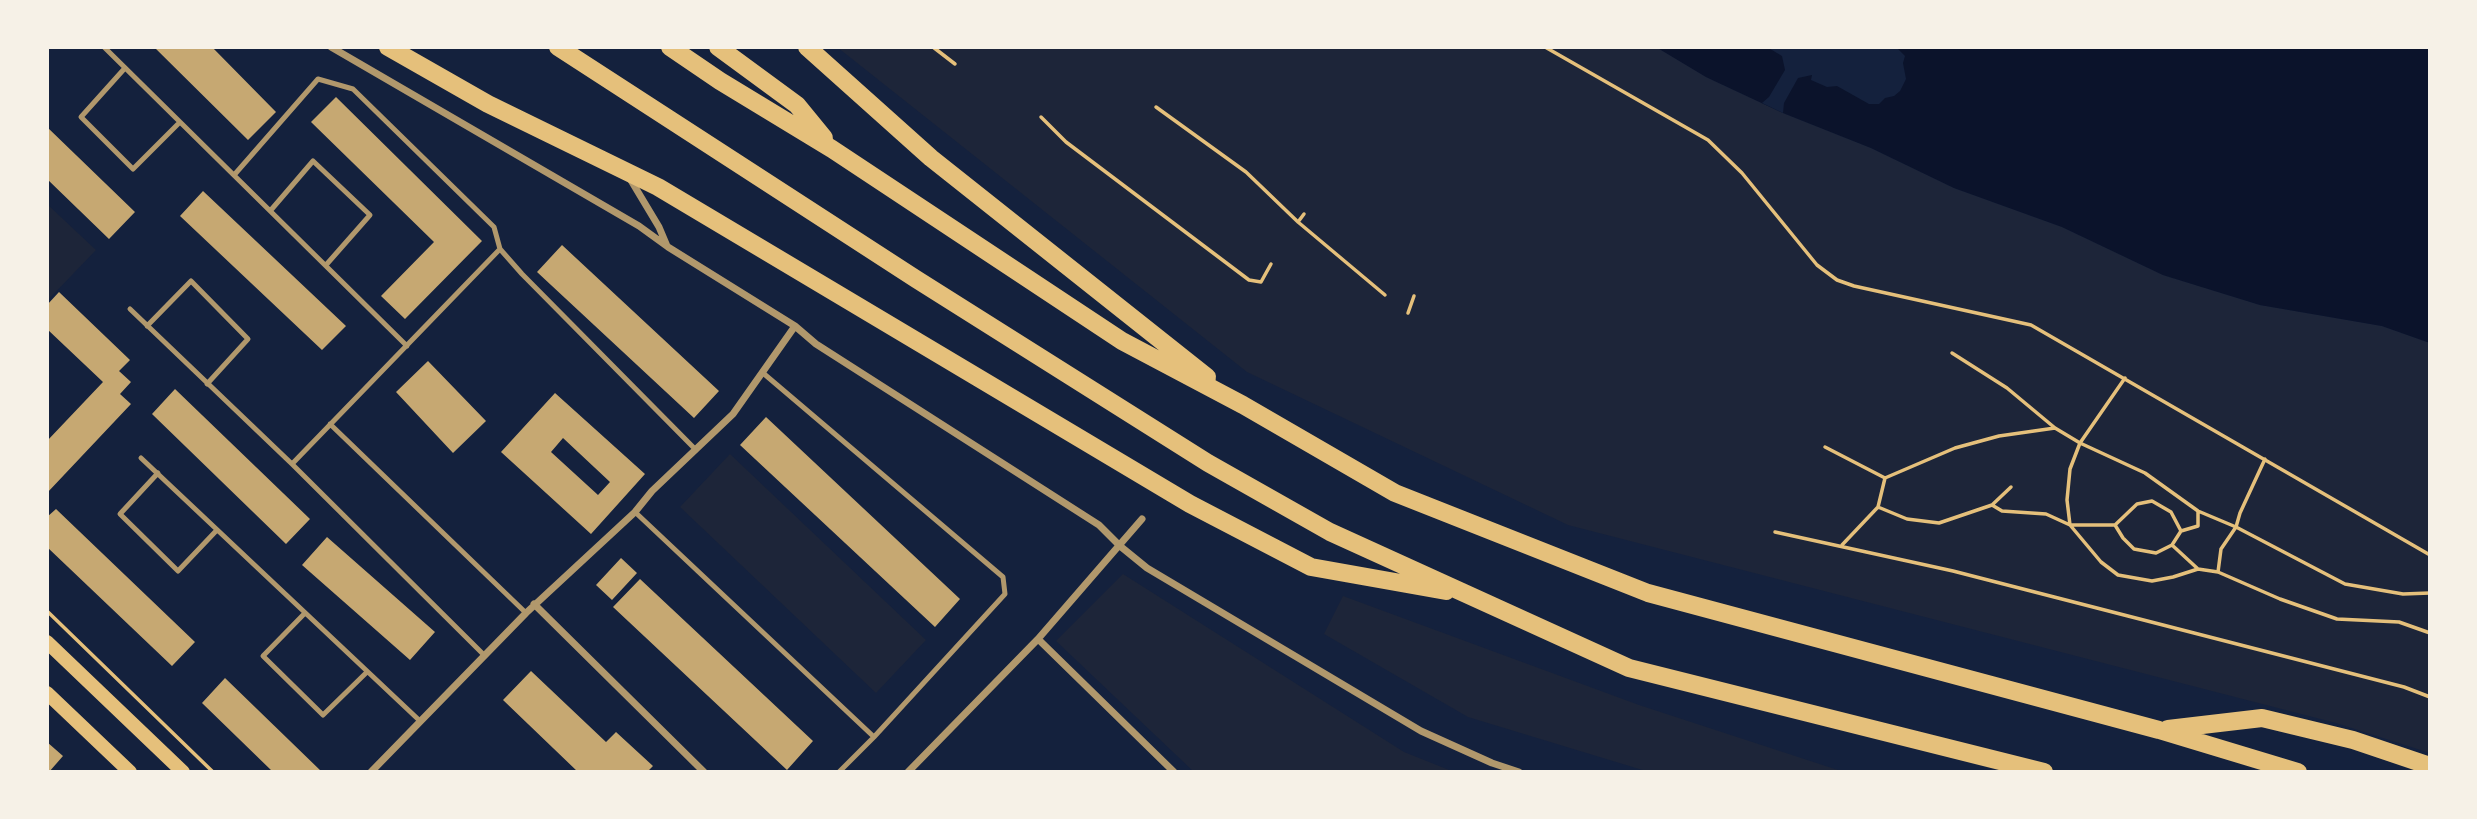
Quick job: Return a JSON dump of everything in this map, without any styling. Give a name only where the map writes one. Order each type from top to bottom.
[{"type":"highway","points":[[388,47],[488,104],[670,194],[1191,504],[1311,568],[1473,596]]},
{"type":"highway","points":[[558,47],[916,279],[1208,463],[1330,532],[1629,668],[2044,772]]},
{"type":"highway","points":[[670,47],[720,81],[832,149],[1122,341],[1243,405],[1395,493],[1648,593],[2159,730],[2298,772]]},
{"type":"highway","points":[[718,47],[797,105],[832,149]]},
{"type":"highway","points":[[807,47],[931,158],[1243,405]]},
{"type":"highway","points":[[2159,730],[2262,718],[2353,740],[2430,766]]},
{"type":"main road","points":[[47,642],[183,772]]},
{"type":"main road","points":[[47,693],[130,772]]},
{"type":"street","points":[[331,47],[639,226],[795,326],[816,344],[1099,525],[1147,568],[1421,731],[1492,763],[1519,772]]},
{"type":"street","points":[[625,171],[668,247]]},
{"type":"street","points":[[371,772],[534,604],[635,512],[653,491],[733,414],[795,326]]},
{"type":"street","points":[[908,772],[1038,639],[1142,519]]},
{"type":"street","points":[[534,604],[704,772]]},
{"type":"street","points":[[1038,639],[1174,772]]},
{"type":"street","points":[[1486,772],[1492,763]]},
{"type":"lane","points":[[104,47],[407,346]]},
{"type":"lane","points":[[125,68],[81,117],[133,169],[180,122]]},
{"type":"lane","points":[[234,174],[318,79],[353,89],[494,227],[500,249],[696,450]]},
{"type":"lane","points":[[271,210],[313,161],[370,215],[326,265]]},
{"type":"lane","points":[[292,464],[500,249]]},
{"type":"lane","points":[[147,326],[191,281],[248,339],[207,384]]},
{"type":"lane","points":[[130,309],[292,464],[484,655]]},
{"type":"lane","points":[[763,373],[1003,577],[1005,594],[839,772]]},
{"type":"lane","points":[[330,424],[526,613]]},
{"type":"lane","points":[[141,458],[420,721]]},
{"type":"lane","points":[[158,473],[120,514],[178,571],[216,531]]},
{"type":"lane","points":[[635,512],[874,737]]},
{"type":"lane","points":[[305,614],[263,656],[323,715],[368,672]]},
{"type":"path","points":[[933,47],[955,64]]},
{"type":"path","points":[[1545,47],[1708,141],[1742,173],[1817,265],[1837,279],[1854,286],[2031,325],[2430,555]]},
{"type":"path","points":[[1156,107],[1246,172],[1298,222],[1385,295]]},
{"type":"path","points":[[1041,117],[1066,142],[1249,280],[1261,282],[1271,264]]},
{"type":"path","points":[[1298,222],[1304,214]]},
{"type":"path","points":[[1408,313],[1414,296]]},
{"type":"path","points":[[1952,353],[2007,388],[2055,428],[2080,443],[2145,473],[2198,511],[2236,527],[2345,584],[2403,594],[2430,593]]},
{"type":"path","points":[[2124,378],[2080,443],[2070,469],[2067,500],[2070,525],[2101,562],[2118,575],[2152,581],[2199,569],[2218,572],[2280,599],[2337,619],[2399,622],[2430,633]]},
{"type":"path","points":[[1885,478],[1955,448],[1999,436],[2055,428]]},
{"type":"path","points":[[1825,447],[1885,478]]},
{"type":"path","points":[[2218,572],[2221,550],[2236,527],[2265,459]]},
{"type":"path","points":[[1841,546],[1878,507],[1885,478]]},
{"type":"path","points":[[1878,507],[1907,519],[1939,523],[1992,505],[2011,487]]},
{"type":"path","points":[[1992,505],[2002,511],[2046,514],[2070,525],[2115,525],[2137,504],[2152,501],[2171,512],[2180,531]]},
{"type":"path","points":[[2115,525],[2134,550],[2156,553],[2172,545],[2180,531],[2198,526],[2198,511]]},
{"type":"path","points":[[1775,532],[1966,574],[2404,687],[2430,697]]},
{"type":"path","points":[[2172,545],[2199,569]]},
{"type":"path","points":[[47,611],[213,772]]},
{"type":"shaded area","points":[[837,47],[1656,47],[1706,77],[1783,113],[1871,148],[1954,188],[2062,227],[2163,275],[2260,305],[2382,326],[2430,343],[2430,753],[2336,723],[1568,525],[1247,372]]},
{"type":"shaded area","points":[[1656,47],[2430,47],[2430,343],[2382,326],[2260,305],[2163,275],[2062,227],[1954,188],[1871,148],[1783,113],[1706,77]]},
{"type":"shaded area","points":[[47,204],[96,250],[47,301]]},
{"type":"shaded area","points":[[730,454],[926,640],[876,693],[680,507]]},
{"type":"shaded area","points":[[1123,574],[1404,752],[1454,772],[1194,772],[1056,641]]},
{"type":"shaded area","points":[[1343,596],[1639,705],[1844,772],[1649,772],[1468,717],[1324,634]]},
{"type":"pier","points":[[1767,47],[1896,47],[1905,56],[1903,63],[1906,79],[1894,96],[1885,98],[1879,104],[1869,104],[1837,86],[1827,87],[1811,80],[1812,75],[1798,78],[1784,103],[1783,113],[1762,103],[1769,97],[1785,70],[1782,56]]},
{"type":"building","points":[[154,47],[212,47],[276,112],[248,140]]},
{"type":"building","points":[[336,97],[482,241],[405,319],[381,296],[434,242],[311,122]]},
{"type":"building","points":[[47,127],[135,212],[109,239],[47,179]]},
{"type":"building","points":[[203,191],[346,326],[322,350],[180,216]]},
{"type":"building","points":[[562,245],[719,391],[694,418],[537,272]]},
{"type":"building","points":[[59,292],[130,360],[119,371],[131,382],[120,394],[131,404],[47,493],[47,441],[103,382],[47,329],[47,305]]},
{"type":"building","points":[[428,361],[486,421],[453,453],[396,392]]},
{"type":"building","points":[[175,389],[310,519],[286,544],[152,414]]},
{"type":"building","points":[[555,393],[645,474],[591,534],[501,452]],"holes":[[[563,438],[610,482],[598,495],[551,452]]]},
{"type":"building","points":[[766,417],[960,599],[935,627],[740,445]]},
{"type":"building","points":[[56,509],[195,642],[172,666],[47,547],[47,517]]},
{"type":"building","points":[[327,537],[435,632],[410,660],[302,565]]},
{"type":"building","points":[[621,558],[637,573],[612,600],[596,585]]},
{"type":"building","points":[[640,579],[813,741],[787,770],[613,607]]},
{"type":"building","points":[[531,671],[606,742],[616,732],[653,766],[647,772],[578,772],[503,700]]},
{"type":"building","points":[[225,678],[322,772],[273,772],[202,703]]},
{"type":"building","points":[[47,742],[63,756],[49,772],[47,772]]}]
